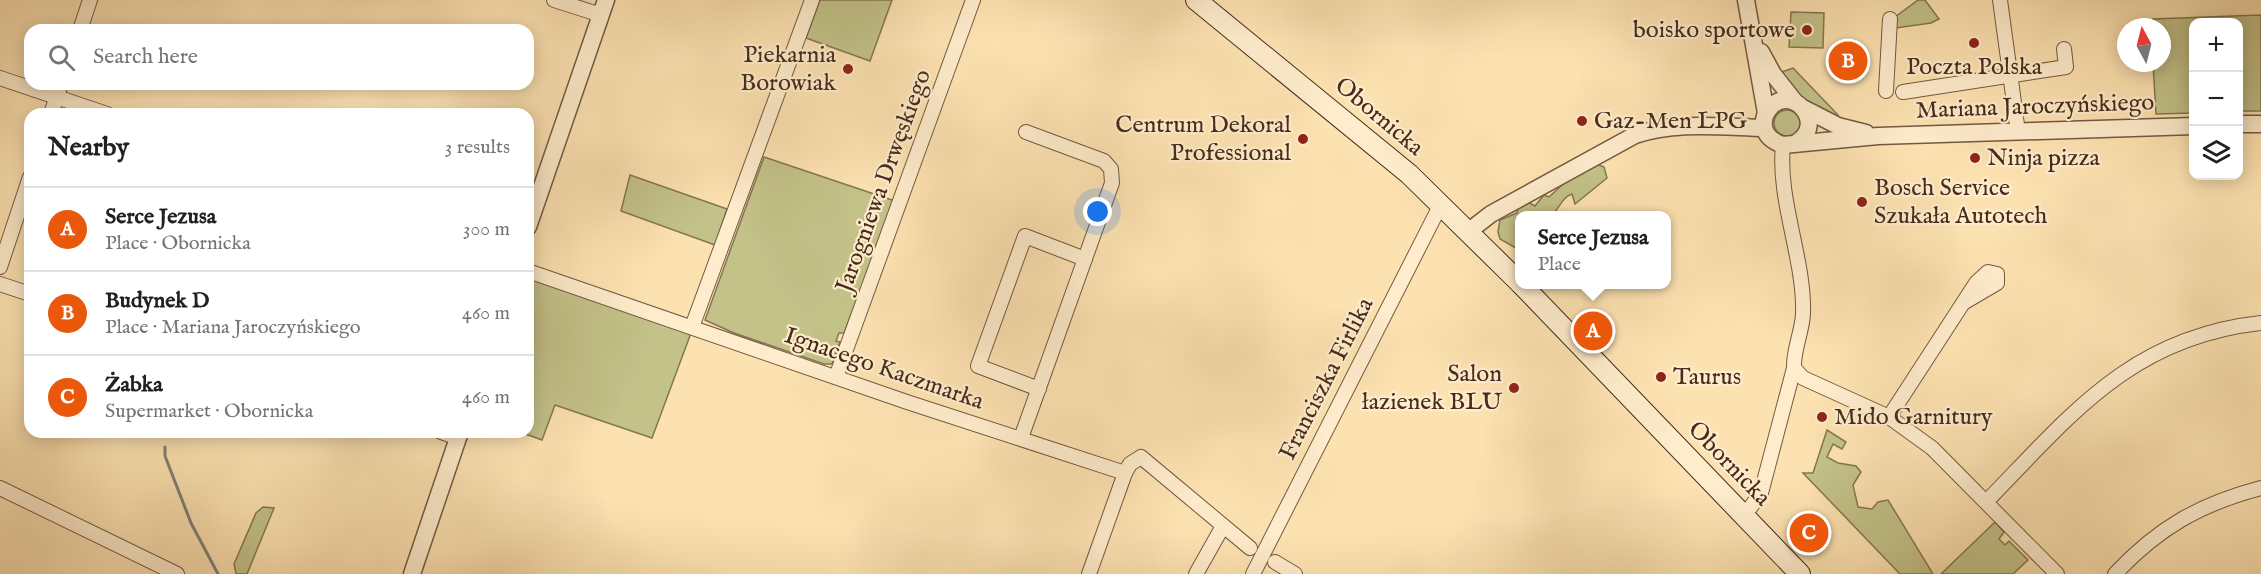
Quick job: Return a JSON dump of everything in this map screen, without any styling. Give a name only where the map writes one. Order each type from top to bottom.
[{"type":"main road","name":"Obornicka","points":[[1196,0],[1383,152],[1441,204],[1515,279]]},
{"type":"main road","name":"Obornicka","points":[[1525,289],[1798,573]]},
{"type":"street","points":[[82,24],[90,0]]},
{"type":"street","points":[[534,210],[604,8],[554,0]]},
{"type":"street","points":[[692,327],[812,0]]},
{"type":"street","name":"Jarogniewa Drwęskiego","points":[[836,377],[973,0]]},
{"type":"street","points":[[1746,0],[1755,40],[1765,120],[1771,140],[1790,144],[1804,137],[1809,128],[1809,118],[1773,74],[1755,40]]},
{"type":"street","points":[[2000,0],[2018,132]]},
{"type":"street","points":[[1886,91],[1890,20]]},
{"type":"street","points":[[1903,92],[2066,67],[2064,50]]},
{"type":"street","points":[[0,78],[24,83]]},
{"type":"street","points":[[53,108],[59,91],[94,108]]},
{"type":"street","points":[[1469,231],[1491,214],[1635,135],[1658,128],[1765,120],[1779,102],[1800,106]]},
{"type":"street","name":"Mariana Jaroczyńskiego","points":[[1800,106],[1838,126],[1878,136]]},
{"type":"street","points":[[2243,124],[2261,124]]},
{"type":"street","name":"Mariana Jaroczyńskiego","points":[[1790,144],[1878,136],[2189,126]]},
{"type":"street","points":[[1021,438],[1112,183],[1111,169],[1104,161],[1026,132]]},
{"type":"street","points":[[1744,516],[1761,494],[1794,368],[1803,314],[1794,233],[1781,172],[1790,144]]},
{"type":"street","points":[[0,267],[24,195]]},
{"type":"street","name":"Franciszka Firlika","points":[[1253,574],[1441,204]]},
{"type":"street","points":[[1039,389],[978,366],[1025,236],[1085,259]]},
{"type":"street","name":"Ignacego Kaczmarka","points":[[534,273],[1010,436],[1125,473]]},
{"type":"street","points":[[0,284],[24,292]]},
{"type":"street","points":[[1889,417],[1963,303]]},
{"type":"street","points":[[1986,502],[2088,398],[2125,371],[2155,353],[2197,336],[2261,323]]},
{"type":"street","points":[[1794,368],[1803,378],[1889,417],[1932,448],[2057,574]]},
{"type":"street","points":[[412,574],[458,438]]},
{"type":"street","points":[[1089,574],[1125,473],[1136,457],[1146,458],[1251,548]]},
{"type":"street","points":[[0,488],[171,573]]},
{"type":"street","points":[[2115,574],[2141,546],[2198,509],[2261,488]]},
{"type":"street","points":[[1196,574],[1223,525]]},
{"type":"street","points":[[1275,562],[1295,574]]},
{"type":"shaded area","points":[[820,0],[892,0],[870,61],[806,38]]},
{"type":"shaded area","points":[[1918,0],[1925,0],[1939,19],[1931,23],[1896,28],[1895,17]]},
{"type":"shaded area","name":"boisko sportowe","points":[[1791,12],[1824,13],[1823,48],[1789,47]]},
{"type":"shaded area","points":[[2261,15],[2261,111],[2243,111],[2243,18],[2189,18],[2189,113],[2156,114],[2154,72],[2171,72],[2171,18]]},
{"type":"shaded area","points":[[1793,68],[1838,115],[1837,120],[1805,101],[1779,73]]},
{"type":"shaded area","points":[[1787,110],[1796,114],[1800,123],[1796,132],[1787,136],[1778,132],[1774,123],[1778,114]]},
{"type":"shaded area","points":[[764,157],[895,201],[844,333],[839,333],[836,341],[840,342],[832,364],[824,364],[734,333],[705,320]]},
{"type":"shaded area","points":[[1599,165],[1604,167],[1607,178],[1575,204],[1572,194],[1564,199],[1555,211],[1517,211],[1518,207],[1528,202],[1535,206],[1544,195],[1549,197],[1566,181],[1590,167]]},
{"type":"shaded area","points":[[630,175],[727,209],[715,245],[621,211]]},
{"type":"shaded area","points":[[1515,214],[1515,247],[1500,239],[1498,232],[1500,220]]},
{"type":"shaded area","points":[[534,280],[691,333],[652,438],[555,405],[542,440],[534,437]]},
{"type":"shaded area","points":[[1827,430],[1846,442],[1842,449],[1833,444],[1827,457],[1838,463],[1856,466],[1861,472],[1853,485],[1858,507],[1872,509],[1878,502],[1888,500],[1933,574],[1900,574],[1803,473],[1813,473]]},
{"type":"shaded area","points":[[263,507],[274,508],[247,574],[236,574],[234,564],[256,513]]},
{"type":"shaded area","points":[[1995,522],[2004,532],[1999,539],[2005,545],[2009,541],[2028,560],[2013,574],[1941,574]]},
{"type":"waterway","points":[[165,447],[165,456],[191,523],[218,574]]},
{"type":"place","name":"boisko sportowe","points":[[1807,30]]},
{"type":"place","name":"Poczta Polska","points":[[1974,43]]},
{"type":"place","name":"Budynek D","points":[[1848,61]]},
{"type":"place","name":"Piekarnia Borowiak","points":[[848,69]]},
{"type":"place","name":"Gaz-Men LPG","points":[[1582,121]]},
{"type":"place","name":"Centrum Dekoral Professional","points":[[1303,139]]},
{"type":"place","name":"Ninja pizza","points":[[1975,158]]},
{"type":"place","name":"Bosch Service Szukała Autotech","points":[[1862,202]]},
{"type":"place","name":"Serce Jezusa","points":[[1593,331]]},
{"type":"place","name":"Taurus","points":[[1661,377]]},
{"type":"place","name":"Salon łazienek BLU","points":[[1514,388]]},
{"type":"place","name":"Mido Garnitury","points":[[1822,417]]},
{"type":"place","name":"Żabka","points":[[1809,533]]}]
